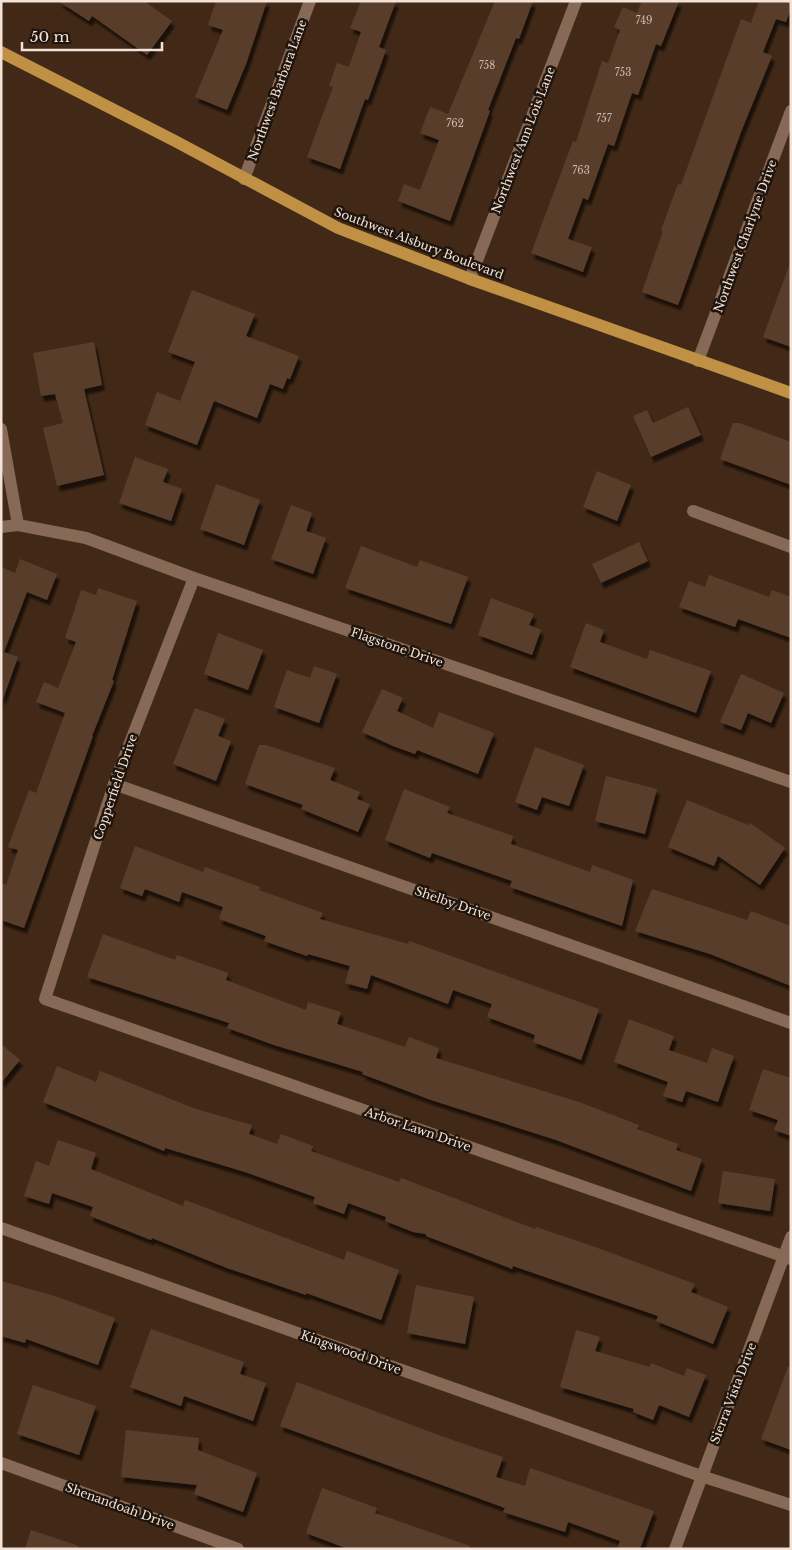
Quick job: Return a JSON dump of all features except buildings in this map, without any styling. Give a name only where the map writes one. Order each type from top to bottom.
[{"type":"main road","name":"Southwest Alsbury Boulevard","points":[[1,52],[338,228],[470,279],[791,393]]},
{"type":"street","name":"Northwest Barbara Lane","points":[[244,179],[310,1]]},
{"type":"street","name":"Northwest Ann Lois Lane","points":[[470,279],[576,1]]},
{"type":"street","name":"Northwest Charlyne Drive","points":[[698,361],[791,111]]},
{"type":"street","points":[[1,429],[18,526]]},
{"type":"street","points":[[693,512],[791,547]]},
{"type":"street","name":"Flagstone Drive","points":[[1,527],[18,526],[86,538],[194,578],[791,782]]},
{"type":"street","name":"Copperfield Drive","points":[[45,999],[114,784],[194,578]]},
{"type":"street","name":"Shelby Drive","points":[[114,784],[791,1023]]},
{"type":"street","name":"Arbor Lawn Drive","points":[[45,999],[788,1258]]},
{"type":"street","name":"Kingswood Drive","points":[[1,1228],[701,1476],[791,1505]]},
{"type":"street","name":"Sierra Vista Drive","points":[[675,1549],[701,1476],[788,1258],[791,1237]]},
{"type":"street","name":"Shenandoah Drive","points":[[1,1463],[238,1549]]}]
